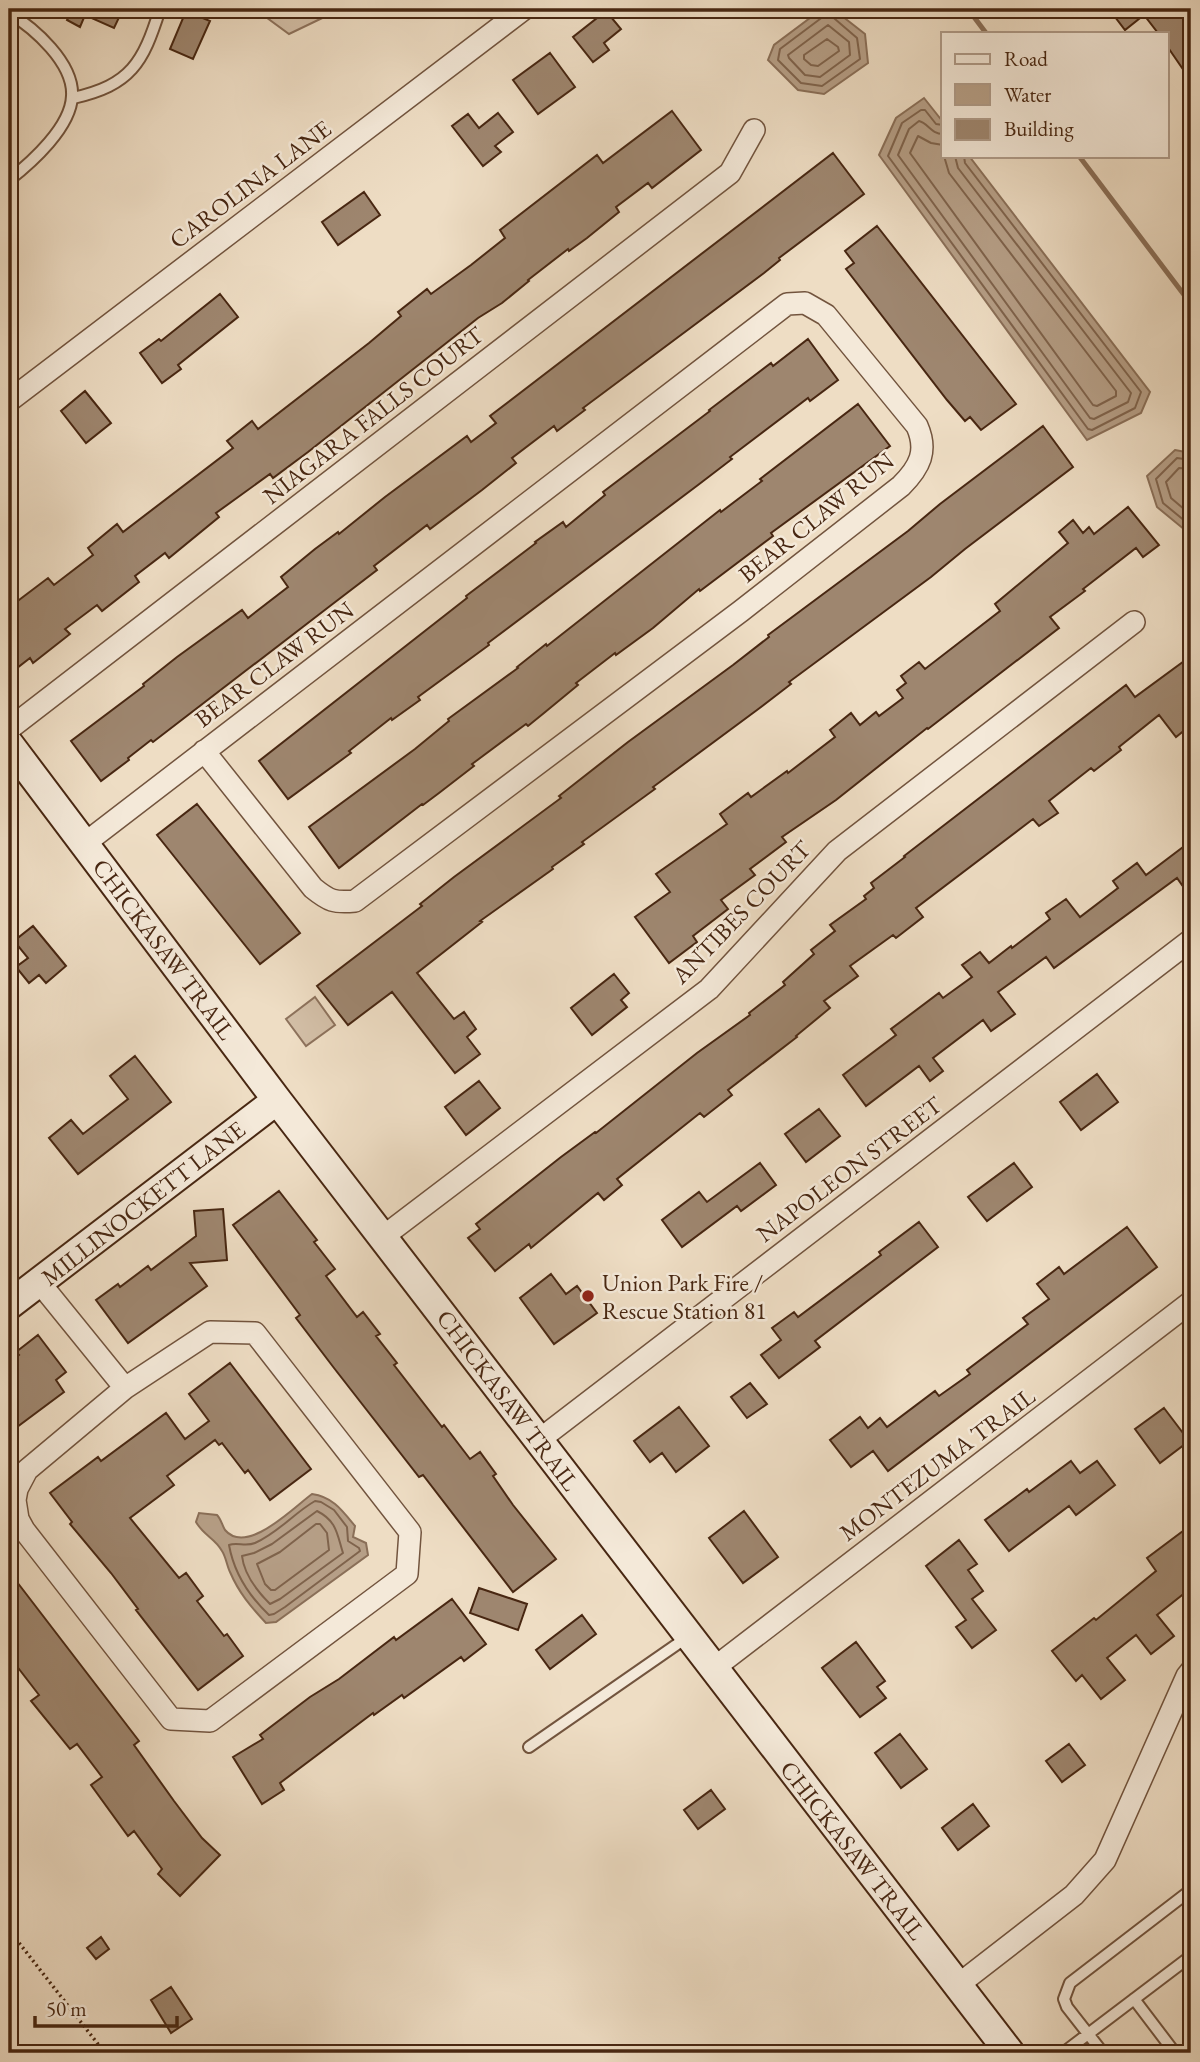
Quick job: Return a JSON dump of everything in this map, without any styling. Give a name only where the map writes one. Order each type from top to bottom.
[{"type":"street","name":"CAROLINA LANE","points":[[9,401],[524,9]]},
{"type":"street","name":"NIAGARA FALLS COURT","points":[[9,729],[730,173],[754,130]]},
{"type":"street","name":"BEAR CLAW RUN","points":[[84,844],[204,751],[787,304],[805,303],[826,315],[917,426],[922,437],[923,457],[912,475],[901,486],[355,901],[329,900],[313,888],[204,751]]},
{"type":"street","name":"ANTIBES COURT","points":[[384,1236],[709,989],[837,851],[1134,622]]},
{"type":"street","name":"CHICKASAW TRAIL","points":[[9,744],[277,1100],[1010,2053]]},
{"type":"street","name":"NAPOLEON STREET","points":[[539,1440],[1191,940]]},
{"type":"street","name":"MILLINOCKETT LANE","points":[[9,1306],[277,1100]]},
{"type":"street","points":[[39,1282],[125,1388]]},
{"type":"street","name":"MONTEZUMA TRAIL","points":[[714,1668],[1191,1302]]},
{"type":"street","points":[[210,1332],[255,1333],[410,1532],[407,1574],[209,1721],[171,1719],[24,1530],[15,1509],[17,1489],[27,1469],[125,1388],[210,1332]]},
{"type":"street","points":[[958,1985],[1074,1895],[1105,1860],[1191,1671]]},
{"type":"lane","points":[[73,98],[96,93],[116,83],[133,68],[149,43],[160,9]]},
{"type":"lane","points":[[9,13],[26,24],[51,49],[71,84],[73,98],[66,116],[41,153],[9,180]]},
{"type":"lane","points":[[529,1747],[689,1636]]},
{"type":"lane","points":[[1103,2053],[1067,2007],[1064,1999],[1070,1983],[1191,1890]]},
{"type":"lane","points":[[1063,2053],[1191,1956]]},
{"type":"lane","points":[[1134,1999],[1175,2053]]},
{"type":"path","points":[[9,1930],[105,2053]]},
{"type":"shaded area","points":[[259,9],[341,9],[289,34],[259,12]]},
{"type":"shaded area","points":[[315,997],[335,1025],[306,1046],[286,1019]]},
{"type":"water","points":[[822,9],[833,9],[865,34],[868,63],[824,94],[798,90],[768,60],[774,45]]},
{"type":"water","points":[[924,98],[941,119],[941,158],[971,158],[1150,392],[1141,413],[1087,440],[879,155],[896,118]]},
{"type":"water","points":[[1175,450],[1191,453],[1191,535],[1157,507],[1147,476]]},
{"type":"water","points":[[312,1494],[326,1498],[341,1510],[355,1526],[353,1537],[366,1543],[368,1555],[276,1622],[266,1623],[237,1587],[219,1547],[196,1522],[199,1513],[217,1515],[225,1530],[234,1536],[245,1537],[270,1527]]},
{"type":"building","points":[[72,9],[123,9],[114,28],[85,15],[80,27],[67,20]]},
{"type":"building","points":[[1109,9],[1184,9],[1191,20],[1191,81],[1168,47],[1168,32],[1157,32],[1144,15],[1125,30]]},
{"type":"building","points":[[186,11],[210,21],[193,59],[170,49]]},
{"type":"building","points":[[606,11],[621,29],[604,43],[609,50],[593,62],[573,37]]},
{"type":"building","points":[[550,53],[575,87],[538,114],[513,80]]},
{"type":"building","points":[[672,111],[701,150],[652,188],[648,183],[616,207],[619,212],[587,238],[569,251],[568,249],[502,303],[478,318],[308,452],[273,478],[270,474],[216,513],[219,517],[169,558],[165,553],[135,576],[139,582],[102,611],[97,605],[65,629],[70,634],[33,663],[30,658],[17,668],[9,658],[9,609],[19,600],[48,578],[54,585],[93,555],[88,548],[117,524],[123,532],[233,448],[227,441],[252,421],[258,429],[369,343],[401,316],[398,312],[427,289],[431,294],[505,238],[500,230],[597,155],[603,163]]},
{"type":"building","points":[[498,113],[513,132],[495,146],[501,152],[483,166],[452,126],[468,114],[479,128]]},
{"type":"building","points":[[833,153],[864,194],[779,258],[780,260],[764,273],[583,408],[585,410],[557,431],[554,426],[512,458],[516,463],[482,490],[430,529],[427,525],[374,566],[377,570],[153,742],[151,740],[101,781],[71,741],[144,686],[143,684],[177,657],[242,610],[248,618],[288,587],[281,577],[315,549],[338,532],[339,534],[467,436],[471,442],[496,423],[490,416]]},
{"type":"building","points":[[364,192],[380,215],[338,245],[322,222]]},
{"type":"building","points":[[877,226],[1016,404],[981,430],[970,417],[965,421],[947,400],[846,269],[854,263],[845,251]]},
{"type":"building","points":[[220,294],[238,317],[178,365],[181,369],[162,383],[140,353],[159,339],[161,341]]},
{"type":"building","points":[[808,339],[838,380],[810,401],[808,398],[730,457],[732,459],[488,643],[489,645],[418,697],[420,700],[392,720],[391,718],[349,751],[351,753],[288,799],[259,761],[535,542],[563,522],[566,527],[605,495],[603,492],[771,363],[773,366]]},
{"type":"building","points":[[85,391],[111,423],[86,443],[61,411]]},
{"type":"building","points":[[858,404],[890,446],[771,533],[773,536],[576,683],[578,685],[528,726],[526,724],[472,764],[474,766],[339,868],[309,827],[415,749],[449,721],[448,719],[546,644],[547,646],[720,510],[721,512],[762,481],[760,479]]},
{"type":"building","points":[[1043,426],[1073,467],[789,682],[791,684],[653,787],[655,789],[582,842],[584,844],[552,867],[553,869],[480,921],[482,922],[417,973],[454,1019],[464,1012],[476,1029],[467,1037],[480,1054],[455,1073],[392,992],[348,1025],[317,986],[422,906],[420,904],[454,877],[561,798],[559,796],[628,742],[733,665],[769,637],[768,635]]},
{"type":"building","points":[[1128,507],[1159,545],[1143,557],[1136,548],[1083,589],[1085,591],[1050,617],[1059,628],[836,800],[782,837],[786,842],[750,869],[755,875],[721,900],[728,909],[693,936],[697,942],[669,963],[635,917],[670,892],[656,874],[727,824],[720,814],[748,793],[751,797],[787,771],[788,773],[835,737],[830,730],[851,713],[860,725],[876,712],[879,716],[903,698],[897,690],[906,683],[901,676],[919,662],[925,669],[1000,611],[995,604],[1068,543],[1059,532],[1073,520],[1083,533],[1089,527],[1094,534]]},
{"type":"building","points":[[1191,656],[1191,725],[1176,737],[1159,715],[1119,747],[1121,750],[1094,771],[1091,768],[1049,801],[1058,813],[1039,826],[1033,819],[916,908],[923,917],[896,938],[893,935],[850,966],[858,976],[824,1001],[830,1008],[728,1090],[732,1095],[704,1117],[700,1113],[617,1179],[622,1185],[604,1200],[598,1193],[531,1248],[529,1244],[495,1271],[468,1238],[480,1229],[476,1224],[750,1015],[749,1013],[785,985],[783,982],[814,954],[811,950],[835,931],[830,925],[866,899],[864,896],[874,888],[871,883],[904,856],[1126,685],[1135,697]]},
{"type":"building","points":[[197,804],[300,933],[260,964],[157,835]]},
{"type":"building","points":[[1191,841],[1191,878],[1182,885],[1177,878],[1054,968],[1046,957],[998,992],[1015,1014],[991,1031],[983,1020],[933,1058],[943,1071],[930,1081],[919,1066],[866,1106],[843,1075],[896,1035],[891,1029],[939,993],[943,998],[972,977],[962,965],[980,952],[989,963],[1050,919],[1046,913],[1066,899],[1080,917],[1118,888],[1113,881],[1137,863],[1146,875]]},
{"type":"building","points":[[33,926],[66,966],[46,983],[39,975],[29,983],[16,967],[28,958],[14,941]]},
{"type":"building","points":[[614,974],[629,993],[621,1000],[627,1007],[592,1035],[571,1008]]},
{"type":"building","points":[[135,1056],[171,1102],[78,1174],[49,1138],[71,1120],[83,1134],[128,1099],[110,1076]]},
{"type":"building","points":[[1097,1074],[1118,1102],[1081,1130],[1060,1102]]},
{"type":"building","points":[[479,1081],[500,1108],[466,1135],[445,1107]]},
{"type":"building","points":[[819,1109],[840,1136],[806,1162],[785,1134]]},
{"type":"building","points":[[760,1163],[776,1185],[741,1211],[737,1206],[682,1247],[662,1220],[699,1192],[707,1202]]},
{"type":"building","points":[[1014,1163],[1032,1187],[987,1221],[968,1197]]},
{"type":"building","points":[[279,1191],[317,1240],[314,1242],[335,1269],[326,1276],[357,1317],[363,1312],[380,1334],[376,1336],[397,1363],[394,1365],[470,1459],[480,1452],[513,1505],[556,1559],[513,1592],[423,1475],[419,1477],[334,1368],[296,1318],[300,1315],[233,1225]]},
{"type":"building","points":[[223,1209],[227,1260],[190,1263],[207,1286],[128,1343],[96,1300],[118,1284],[120,1287],[148,1266],[151,1270],[196,1236],[194,1211]]},
{"type":"building","points":[[919,1222],[938,1247],[815,1341],[820,1347],[779,1378],[761,1355],[781,1340],[772,1328],[794,1312],[798,1317],[881,1255],[879,1252]]},
{"type":"building","points":[[1127,1227],[1157,1267],[888,1471],[873,1451],[851,1467],[830,1440],[860,1417],[868,1428],[880,1418],[887,1427],[935,1391],[939,1396],[970,1374],[967,1370],[1028,1324],[1023,1318],[1049,1299],[1037,1284],[1059,1267],[1064,1274]]},
{"type":"building","points":[[551,1274],[566,1294],[577,1286],[597,1313],[554,1344],[520,1298]]},
{"type":"building","points":[[38,1335],[66,1372],[56,1380],[64,1392],[9,1433],[9,1363],[19,1355],[16,1352]]},
{"type":"building","points":[[230,1363],[311,1469],[270,1500],[248,1470],[245,1473],[222,1443],[219,1445],[215,1440],[167,1476],[174,1485],[130,1518],[179,1578],[186,1573],[203,1596],[197,1601],[243,1656],[198,1690],[111,1573],[70,1524],[72,1522],[50,1493],[98,1457],[101,1461],[166,1413],[185,1439],[209,1421],[189,1394]]},
{"type":"building","points":[[750,1383],[767,1404],[747,1418],[731,1397]]},
{"type":"building","points":[[679,1407],[709,1446],[676,1472],[662,1453],[650,1462],[634,1441]]},
{"type":"building","points":[[1164,1408],[1189,1441],[1160,1463],[1135,1429]]},
{"type":"building","points":[[1071,1461],[1080,1473],[1097,1461],[1115,1485],[1076,1515],[1069,1506],[1009,1551],[985,1520]]},
{"type":"building","points":[[744,1511],[778,1557],[743,1583],[709,1538]]},
{"type":"building","points":[[1191,1525],[1191,1588],[1157,1615],[1174,1636],[1151,1654],[1136,1635],[1107,1658],[1125,1680],[1101,1699],[1082,1675],[1076,1681],[1052,1651],[1094,1618],[1096,1620],[1156,1571],[1147,1558]]},
{"type":"building","points":[[959,1540],[977,1564],[968,1570],[983,1591],[972,1599],[996,1630],[972,1648],[956,1627],[966,1620],[926,1566]]},
{"type":"building","points":[[17,1582],[139,1741],[134,1745],[174,1801],[202,1838],[220,1855],[180,1896],[158,1874],[162,1869],[134,1831],[128,1836],[91,1785],[102,1777],[77,1744],[70,1749],[31,1701],[39,1695],[9,1656],[9,1588]]},
{"type":"building","points":[[479,1588],[527,1604],[518,1630],[470,1613]]},
{"type":"building","points":[[452,1599],[486,1644],[464,1661],[461,1657],[404,1698],[402,1695],[374,1715],[373,1713],[280,1783],[284,1790],[262,1804],[233,1757],[263,1739],[260,1735],[310,1697]]},
{"type":"building","points":[[582,1615],[596,1634],[550,1669],[536,1650]]},
{"type":"building","points":[[856,1642],[885,1681],[877,1687],[886,1698],[860,1717],[822,1668]]},
{"type":"building","points":[[900,1734],[927,1769],[901,1788],[875,1753]]},
{"type":"building","points":[[1069,1744],[1085,1765],[1062,1782],[1046,1761]]},
{"type":"building","points":[[711,1790],[725,1809],[698,1829],[684,1810]]},
{"type":"building","points":[[973,1804],[989,1826],[958,1850],[942,1828]]},
{"type":"building","points":[[101,1937],[109,1949],[96,1959],[87,1948]]},
{"type":"building","points":[[171,1987],[192,2019],[171,2033],[151,2000]]},
{"type":"waterway","points":[[968,9],[985,32]]},
{"type":"waterway","points":[[1081,158],[1191,304]]},
{"type":"place","name":"Union Park Fire / Rescue Station 81","points":[[588,1296]]}]
